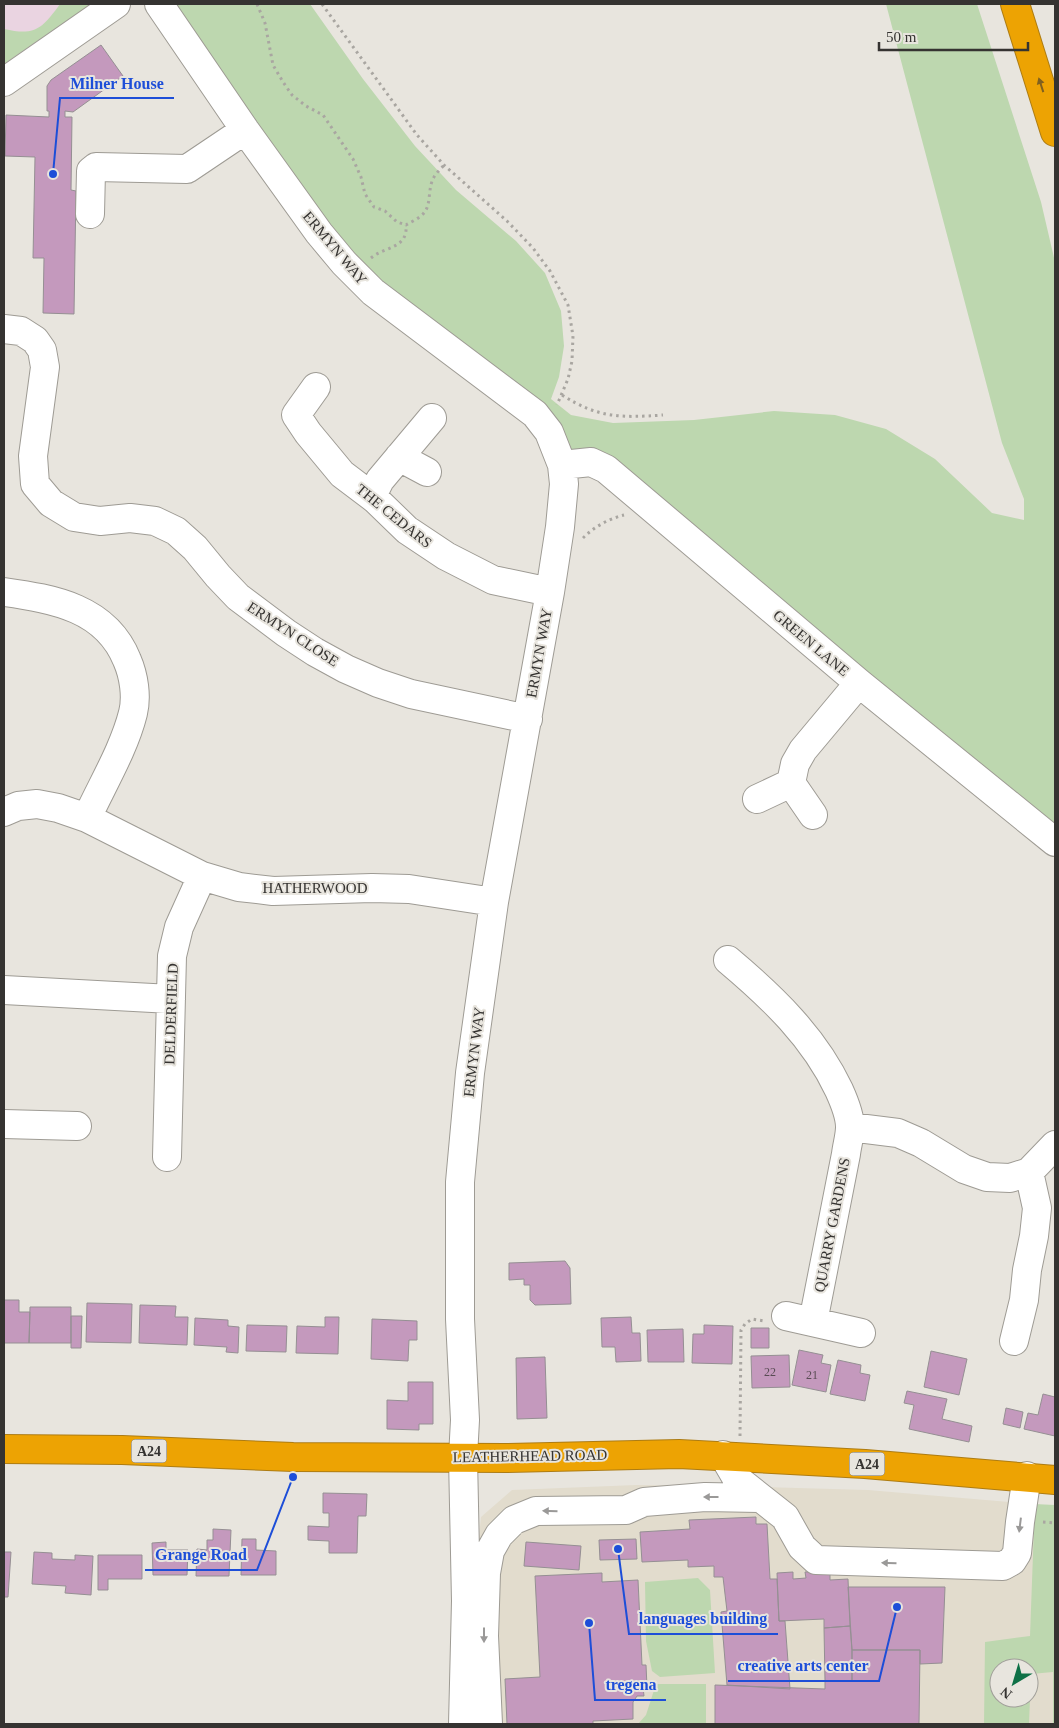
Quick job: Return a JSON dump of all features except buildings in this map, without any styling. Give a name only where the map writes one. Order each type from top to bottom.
[{"type":"highway","points":[[1015,4],[1055,132]]},
{"type":"highway","name":"LEATHERHEAD ROAD","points":[[4,1448],[122,1450],[293,1457],[506,1458],[678,1454],[732,1447],[865,1464],[1027,1476],[1055,1480]]},
{"type":"street","points":[[4,82],[116,4]]},
{"type":"street","name":"ERMYN WAY","points":[[159,4],[319,233],[357,277],[372,292],[535,414],[550,432],[562,465],[564,484],[556,561],[494,902],[470,1073],[460,1182],[460,1319],[465,1420],[463,1457],[466,1601],[463,1724]]},
{"type":"street","points":[[90,214],[90,171],[96,167],[187,169],[246,130]]},
{"type":"street","name":"ERMYN CLOSE","points":[[4,329],[22,331],[35,340],[42,350],[45,367],[33,456],[34,484],[51,503],[74,517],[100,521],[130,518],[155,521],[176,531],[195,548],[238,597],[286,633],[331,660],[378,683],[411,694],[528,720]]},
{"type":"street","name":"THE CEDARS","points":[[316,387],[296,415],[308,433],[342,474],[375,499],[407,530],[446,556],[493,580],[550,592]]},
{"type":"street","points":[[375,499],[375,490],[380,480],[432,418]]},
{"type":"street","points":[[399,457],[427,472]]},
{"type":"street","name":"GREEN LANE","points":[[562,465],[591,462],[606,469],[859,683],[1055,842]]},
{"type":"street","points":[[4,592],[41,597],[64,604],[86,614],[106,628],[122,648],[133,673],[133,711],[126,734],[87,818]]},
{"type":"street","points":[[813,815],[791,783],[796,764],[803,750],[859,683]]},
{"type":"street","points":[[757,799],[791,783]]},
{"type":"street","name":"HATHERWOOD","points":[[4,812],[18,806],[37,804],[58,808],[87,818],[202,876],[239,887],[272,891],[372,888],[409,889],[494,902]]},
{"type":"street","name":"DELDERFIELD","points":[[167,1157],[172,956],[179,927],[202,876]]},
{"type":"street","name":"QUARRY GARDENS","points":[[728,960],[766,993],[796,1023],[815,1048],[832,1074],[844,1101],[850,1126],[813,1322]]},
{"type":"street","points":[[4,990],[171,999]]},
{"type":"street","points":[[4,1124],[77,1126]]},
{"type":"street","points":[[850,1126],[898,1133],[921,1143],[964,1169],[987,1177],[1010,1178],[1028,1172],[1055,1145]]},
{"type":"street","points":[[1014,1341],[1024,1300],[1027,1270],[1046,1224],[1037,1208],[1028,1172]]},
{"type":"street","points":[[786,1316],[861,1333]]},
{"type":"street","points":[[732,1447],[737,1479],[785,1517],[802,1547],[816,1560],[1003,1566],[1012,1561],[1017,1554],[1027,1476]]},
{"type":"street","points":[[488,1724],[484,1636],[486,1573],[490,1551],[499,1535],[514,1520],[536,1510],[626,1510],[644,1502],[705,1497],[759,1498]]},
{"type":"path","points":[[257,4],[265,23],[273,65],[282,82],[292,95],[322,115],[353,158],[365,194],[374,207],[386,211],[398,222],[406,225]]},
{"type":"path","points":[[322,4],[400,112],[444,165],[507,221],[534,248],[550,271],[568,305],[573,336],[572,361],[556,408],[543,422]]},
{"type":"path","points":[[406,225],[423,214],[428,205],[434,178],[444,165]]},
{"type":"path","points":[[357,277],[371,258],[379,251],[402,241],[406,232],[406,225]]},
{"type":"path","points":[[562,395],[577,404],[599,413],[629,418],[664,415]]},
{"type":"path","points":[[556,561],[576,546],[592,529],[616,517],[630,514]]},
{"type":"path","points":[[732,1447],[741,1330],[752,1319],[769,1322],[786,1316]]},
{"type":"shaded area","points":[[4,4],[91,4],[4,64]]},
{"type":"shaded area","points":[[636,1485],[868,1490],[1034,1504],[1055,1518],[1055,1724],[477,1724],[478,1548],[481,1517],[512,1490]]},
{"type":"green space","points":[[60,4],[91,4],[4,64],[4,29],[23,32],[31,31],[43,25]]},
{"type":"green space","points":[[166,4],[310,4],[363,79],[415,146],[456,190],[516,241],[545,273],[561,311],[564,346],[559,377],[551,399],[571,415],[613,423],[694,420],[774,411],[835,415],[886,429],[935,459],[992,513],[1024,520],[1024,499],[1002,443],[886,4],[977,4],[1041,202],[1055,262],[1055,831],[570,451],[352,266]]},
{"type":"green space","points":[[1034,1504],[1055,1505],[1055,1724],[1053,1724],[1053,1672],[1039,1673],[1039,1658],[989,1658],[989,1708],[1030,1708],[1029,1724],[984,1724],[985,1642],[1030,1636],[1034,1527],[1032,1519]]},
{"type":"green space","points":[[698,1578],[710,1590],[715,1673],[660,1677],[652,1671],[646,1641],[645,1582]]},
{"type":"green space","points":[[656,1684],[706,1684],[706,1724],[638,1724],[646,1715]]},
{"type":"place","name":"Milner House","points":[[53,174]]},
{"type":"place","name":"Grange Road","points":[[293,1477]]},
{"type":"place","name":"languages building","points":[[618,1549]]},
{"type":"place","name":"creative arts center","points":[[897,1607]]},
{"type":"place","name":"tregena","points":[[589,1623]]}]
